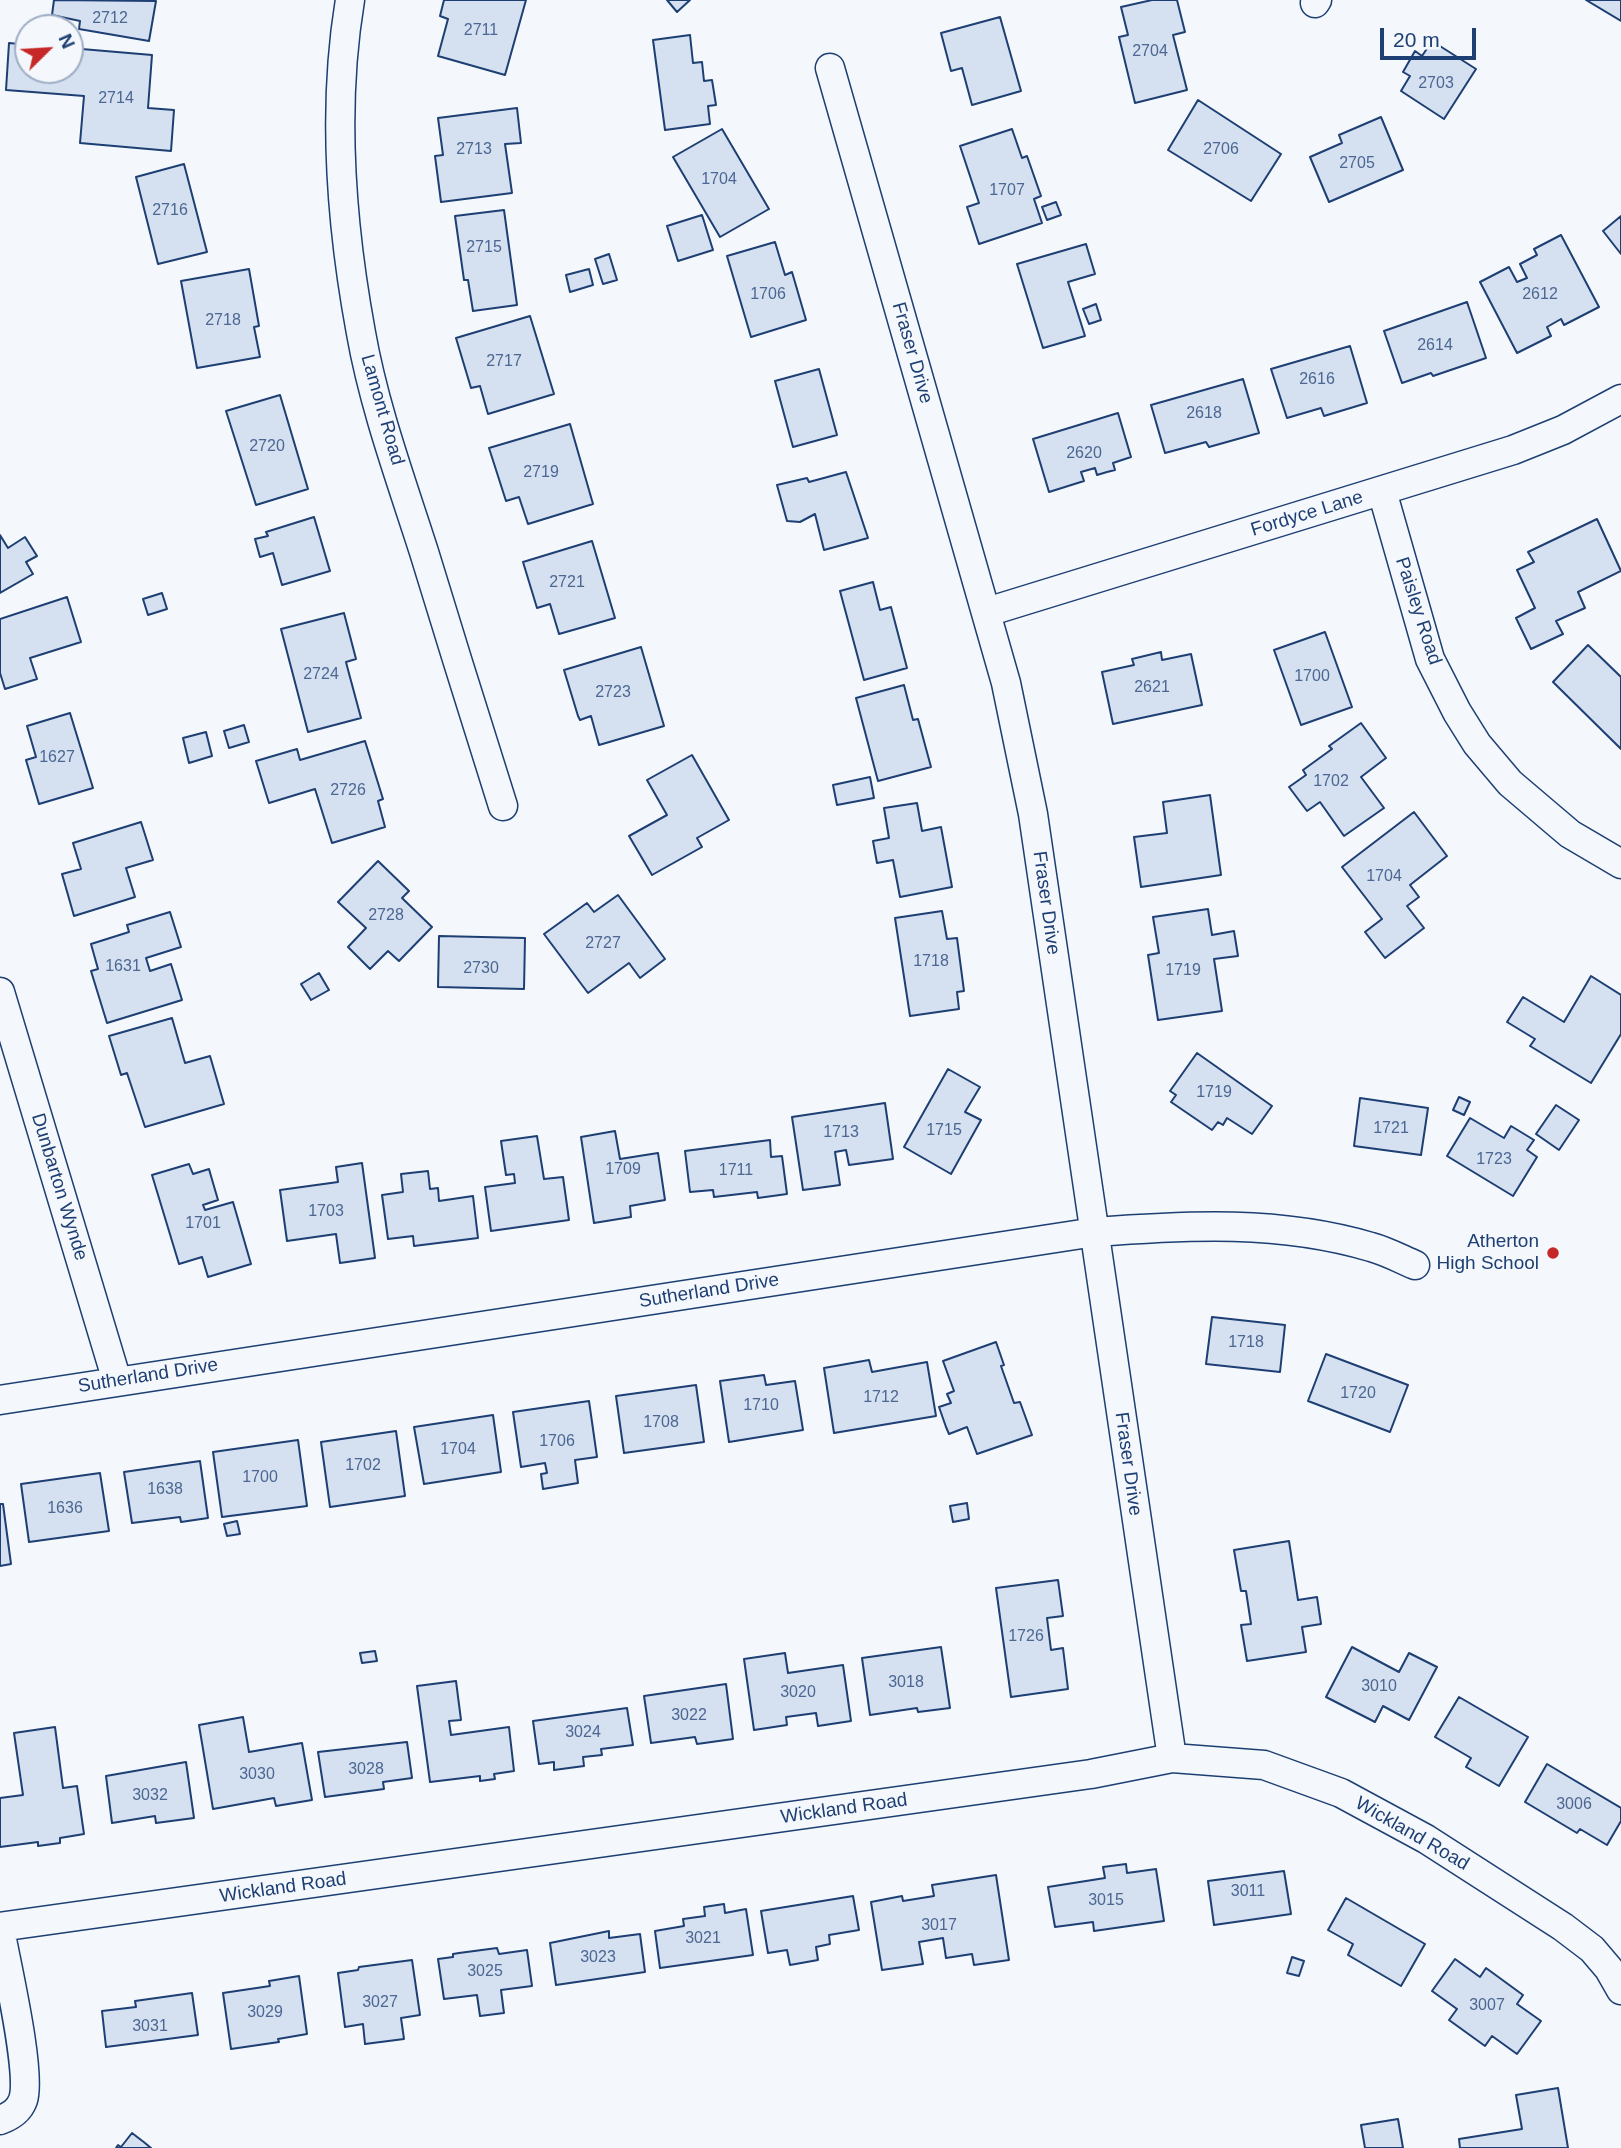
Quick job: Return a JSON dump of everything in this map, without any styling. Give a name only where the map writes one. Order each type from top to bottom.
[{"type":"street","name":"Lamont Road","points":[[350,0],[341,68],[340,149],[350,265],[361,335],[384,426],[503,806]]},
{"type":"street","name":"Fraser Drive","points":[[830,68],[1006,683],[1033,814],[1172,1758]]},
{"type":"street","name":"Fordyce Lane","points":[[986,612],[1513,450],[1563,430],[1621,399]]},
{"type":"street","name":"Paisley Road","points":[[1382,491],[1430,659],[1477,744],[1510,783],[1570,834],[1621,864]]},
{"type":"street","name":"Dunbarton Wynde","points":[[0,992],[117,1381]]},
{"type":"street","name":"Sutherland Drive","points":[[0,1400],[1095,1232],[1182,1225],[1267,1227],[1318,1234],[1372,1247],[1415,1265]]},
{"type":"street","name":"Wickland Road","points":[[0,1928],[1091,1774],[1172,1758],[1264,1765],[1341,1793],[1426,1839],[1563,1927],[1592,1949],[1609,1969],[1621,1990]]},
{"type":"street","points":[[0,1928],[24,2069],[23,2099],[14,2115],[0,2120]]},
{"type":"building","points":[[54,0],[156,1],[149,41],[84,30],[84,14],[52,14]]},
{"type":"building","points":[[444,0],[526,0],[505,75],[438,56],[448,19],[440,16]]},
{"type":"building","points":[[667,0],[690,0],[677,12]]},
{"type":"building","points":[[1152,0],[1177,0],[1185,32],[1173,35],[1187,90],[1135,103],[1119,37],[1128,35],[1121,7]]},
{"type":"building","points":[[1586,0],[1621,0],[1621,21]]},
{"type":"building","points":[[1000,17],[1021,91],[972,105],[962,68],[951,71],[941,33]]},
{"type":"building","points":[[690,35],[693,63],[702,62],[704,81],[712,80],[716,105],[708,106],[710,124],[665,130],[653,40]]},
{"type":"building","points":[[1432,41],[1476,69],[1444,119],[1401,91],[1410,76],[1403,72],[1415,51],[1422,56]]},
{"type":"building","points":[[9,43],[14,44],[14,84],[84,84],[84,49],[152,55],[148,108],[174,110],[171,151],[80,143],[84,96],[6,90]]},
{"type":"building","points":[[1198,100],[1281,154],[1251,201],[1168,150]]},
{"type":"building","points":[[517,108],[521,143],[505,144],[512,193],[441,202],[435,156],[443,155],[438,118]]},
{"type":"building","points":[[1381,117],[1403,170],[1329,202],[1310,157],[1342,143],[1339,135]]},
{"type":"building","points":[[722,129],[769,209],[720,237],[673,157]]},
{"type":"building","points":[[1012,129],[1022,158],[1027,156],[1041,196],[1034,199],[1042,223],[979,244],[967,207],[979,203],[960,146]]},
{"type":"building","points":[[184,164],[207,252],[158,264],[136,177]]},
{"type":"building","points":[[1056,202],[1061,215],[1047,220],[1042,207]]},
{"type":"building","points":[[504,210],[517,305],[473,311],[468,280],[464,280],[455,216]]},
{"type":"building","points":[[702,215],[713,250],[678,261],[667,226]]},
{"type":"building","points":[[1621,216],[1621,254],[1603,231]]},
{"type":"building","points":[[1561,235],[1599,307],[1564,325],[1561,319],[1547,327],[1551,336],[1517,353],[1480,282],[1509,267],[1517,282],[1527,278],[1520,264],[1537,255],[1534,249]]},
{"type":"building","points":[[775,242],[785,275],[792,272],[806,320],[751,337],[727,256]]},
{"type":"building","points":[[1086,244],[1095,274],[1068,282],[1085,336],[1043,348],[1017,264]]},
{"type":"building","points":[[609,254],[617,280],[603,284],[595,259]]},
{"type":"building","points":[[249,269],[259,326],[254,327],[260,357],[197,368],[181,281]]},
{"type":"building","points":[[589,269],[593,285],[570,292],[566,275]]},
{"type":"building","points":[[1467,302],[1486,358],[1433,376],[1431,373],[1402,383],[1384,331]]},
{"type":"building","points":[[1096,304],[1101,320],[1089,324],[1083,309]]},
{"type":"building","points":[[530,316],[554,394],[488,414],[480,386],[471,388],[456,338]]},
{"type":"building","points":[[1350,346],[1367,403],[1324,416],[1321,408],[1287,418],[1271,369]]},
{"type":"building","points":[[819,369],[837,435],[793,447],[775,381]]},
{"type":"building","points":[[1243,379],[1259,433],[1209,447],[1206,442],[1165,453],[1151,405]]},
{"type":"building","points":[[280,395],[308,489],[256,505],[226,411]]},
{"type":"building","points":[[1118,413],[1131,457],[1113,463],[1115,470],[1097,475],[1095,468],[1081,472],[1084,481],[1049,492],[1033,439]]},
{"type":"building","points":[[570,424],[593,504],[528,524],[519,497],[506,501],[489,448]]},
{"type":"building","points":[[846,472],[868,538],[824,550],[815,514],[800,522],[787,521],[777,485],[807,478],[809,482]]},
{"type":"building","points":[[314,517],[330,571],[282,585],[273,553],[260,557],[255,539],[268,536],[266,532]]},
{"type":"building","points":[[1597,519],[1621,571],[1578,592],[1585,608],[1556,621],[1563,634],[1531,649],[1516,618],[1535,608],[1517,570],[1534,562],[1528,552]]},
{"type":"building","points":[[0,535],[8,548],[25,537],[37,556],[26,562],[33,574],[0,593]]},
{"type":"building","points":[[592,541],[615,618],[559,634],[550,604],[537,608],[523,562]]},
{"type":"building","points":[[873,582],[880,610],[891,607],[907,668],[864,680],[840,591]]},
{"type":"building","points":[[162,593],[167,609],[148,615],[143,599]]},
{"type":"building","points":[[67,597],[81,642],[30,658],[37,679],[5,689],[0,673],[0,619]]},
{"type":"building","points":[[344,613],[356,659],[346,662],[361,718],[308,732],[281,629]]},
{"type":"building","points":[[1325,632],[1352,707],[1301,725],[1274,650]]},
{"type":"building","points":[[1588,645],[1621,677],[1621,749],[1553,682]]},
{"type":"building","points":[[641,647],[664,726],[599,745],[591,716],[580,720],[578,716],[564,670]]},
{"type":"building","points":[[1161,652],[1162,660],[1191,654],[1202,705],[1113,724],[1102,672],[1134,665],[1132,659]]},
{"type":"building","points":[[904,685],[913,720],[918,719],[931,767],[878,781],[856,698]]},
{"type":"building","points":[[70,713],[93,788],[39,804],[26,760],[36,757],[27,726]]},
{"type":"building","points":[[1361,723],[1386,758],[1361,777],[1384,808],[1344,836],[1320,802],[1307,811],[1289,787],[1306,775],[1303,770],[1332,749],[1329,746]]},
{"type":"building","points":[[244,725],[249,742],[229,748],[224,731]]},
{"type":"building","points":[[206,732],[212,756],[189,763],[183,738]]},
{"type":"building","points":[[365,741],[383,799],[378,801],[385,827],[332,843],[315,789],[269,803],[256,761],[297,749],[300,760]]},
{"type":"building","points":[[692,755],[729,820],[697,838],[702,847],[652,875],[629,836],[667,815],[647,780]]},
{"type":"building","points":[[870,777],[874,798],[837,805],[833,785]]},
{"type":"building","points":[[1210,795],[1221,875],[1141,887],[1134,837],[1167,833],[1163,802]]},
{"type":"building","points":[[917,803],[922,831],[941,827],[952,887],[900,897],[893,860],[877,863],[873,841],[889,838],[884,808]]},
{"type":"building","points":[[1414,812],[1447,856],[1410,885],[1419,897],[1407,906],[1424,928],[1385,958],[1365,932],[1382,919],[1342,867]]},
{"type":"building","points":[[141,822],[153,860],[126,868],[135,897],[74,916],[62,874],[81,869],[73,843]]},
{"type":"building","points":[[378,861],[409,891],[402,898],[432,927],[399,961],[388,951],[370,969],[348,947],[366,928],[338,902]]},
{"type":"building","points":[[618,895],[665,959],[640,978],[629,963],[588,993],[544,934],[587,903],[594,912]]},
{"type":"building","points":[[1208,909],[1212,935],[1234,931],[1238,956],[1214,959],[1222,1011],[1158,1020],[1148,955],[1159,953],[1153,917]]},
{"type":"building","points":[[942,911],[947,939],[957,938],[964,991],[957,992],[959,1009],[910,1016],[895,918]]},
{"type":"building","points":[[170,912],[181,947],[146,958],[150,971],[171,964],[182,1000],[107,1023],[91,971],[98,969],[91,944],[129,932],[127,925]]},
{"type":"building","points":[[439,936],[525,938],[524,989],[438,987]]},
{"type":"building","points":[[319,973],[329,990],[311,1000],[301,984]]},
{"type":"building","points":[[1591,976],[1621,995],[1621,1034],[1591,1083],[1530,1046],[1535,1039],[1507,1022],[1523,997],[1564,1022]]},
{"type":"building","points":[[172,1018],[185,1063],[210,1056],[224,1104],[145,1127],[127,1073],[121,1075],[109,1036]]},
{"type":"building","points":[[1197,1053],[1272,1106],[1252,1134],[1227,1118],[1223,1125],[1218,1122],[1212,1130],[1171,1102],[1176,1095],[1170,1091]]},
{"type":"building","points":[[948,1069],[980,1087],[965,1112],[981,1120],[951,1174],[904,1147]]},
{"type":"building","points":[[1459,1097],[1470,1102],[1464,1115],[1453,1110]]},
{"type":"building","points":[[1360,1098],[1428,1108],[1421,1155],[1354,1146]]},
{"type":"building","points":[[885,1103],[893,1159],[849,1165],[846,1150],[835,1152],[840,1185],[803,1190],[792,1117]]},
{"type":"building","points":[[1556,1105],[1579,1120],[1559,1150],[1536,1134]]},
{"type":"building","points":[[1470,1118],[1504,1138],[1511,1126],[1534,1140],[1527,1150],[1537,1157],[1513,1196],[1447,1156]]},
{"type":"building","points":[[615,1131],[620,1159],[658,1153],[665,1200],[630,1206],[631,1217],[594,1223],[581,1137]]},
{"type":"building","points":[[537,1136],[544,1179],[563,1177],[569,1220],[491,1231],[485,1187],[515,1183],[514,1174],[506,1175],[501,1141]]},
{"type":"building","points":[[770,1140],[771,1157],[782,1156],[787,1194],[758,1198],[757,1192],[714,1197],[713,1190],[690,1192],[685,1151]]},
{"type":"building","points":[[362,1163],[375,1258],[340,1263],[336,1234],[287,1241],[280,1190],[338,1182],[336,1167]]},
{"type":"building","points":[[189,1164],[193,1174],[209,1169],[218,1200],[203,1205],[205,1210],[233,1202],[251,1264],[208,1277],[202,1257],[179,1264],[152,1175]]},
{"type":"building","points":[[428,1171],[430,1189],[438,1188],[439,1201],[473,1196],[478,1238],[414,1246],[413,1236],[388,1239],[382,1195],[403,1192],[401,1174]]},
{"type":"building","points":[[1212,1317],[1285,1325],[1280,1372],[1206,1364]]},
{"type":"building","points":[[996,1342],[1014,1403],[1020,1402],[1032,1435],[977,1454],[967,1427],[949,1434],[946,1427],[939,1407],[951,1403],[947,1394],[954,1391],[943,1361]]},
{"type":"building","points":[[1326,1354],[1408,1385],[1390,1432],[1308,1401]]},
{"type":"building","points":[[869,1360],[872,1372],[927,1362],[936,1416],[834,1433],[824,1368]]},
{"type":"building","points":[[764,1375],[766,1385],[795,1381],[803,1430],[729,1442],[720,1381]]},
{"type":"building","points":[[696,1385],[704,1442],[624,1453],[616,1396]]},
{"type":"building","points":[[589,1401],[597,1457],[575,1460],[578,1483],[543,1489],[541,1474],[547,1473],[545,1463],[521,1467],[513,1412]]},
{"type":"building","points":[[493,1415],[501,1472],[424,1484],[414,1427]]},
{"type":"building","points":[[396,1431],[405,1496],[330,1507],[321,1442]]},
{"type":"building","points":[[298,1440],[307,1506],[222,1517],[213,1452]]},
{"type":"building","points":[[200,1461],[208,1518],[181,1522],[180,1517],[132,1523],[124,1472]]},
{"type":"building","points":[[100,1473],[109,1531],[29,1542],[21,1484]]},
{"type":"building","points":[[967,1503],[969,1519],[953,1522],[950,1506]]},
{"type":"building","points":[[0,1504],[3,1504],[11,1564],[0,1566]]},
{"type":"building","points":[[237,1521],[240,1534],[227,1536],[224,1524]]},
{"type":"building","points":[[1289,1541],[1298,1600],[1317,1597],[1321,1624],[1302,1627],[1306,1652],[1247,1661],[1241,1625],[1251,1624],[1246,1591],[1241,1591],[1234,1550]]},
{"type":"building","points":[[1058,1580],[1063,1616],[1047,1618],[1051,1650],[1063,1648],[1068,1689],[1011,1697],[996,1588]]},
{"type":"building","points":[[941,1647],[950,1708],[918,1712],[917,1708],[870,1715],[862,1658]]},
{"type":"building","points":[[1352,1647],[1399,1672],[1409,1653],[1437,1667],[1409,1720],[1383,1706],[1375,1722],[1326,1697]]},
{"type":"building","points":[[375,1651],[377,1661],[362,1663],[360,1653]]},
{"type":"building","points":[[785,1653],[788,1673],[843,1665],[851,1721],[818,1726],[816,1713],[786,1717],[787,1725],[754,1730],[744,1659]]},
{"type":"building","points":[[456,1681],[461,1720],[449,1721],[451,1735],[509,1727],[514,1771],[494,1774],[495,1779],[480,1781],[480,1776],[430,1782],[417,1686]]},
{"type":"building","points":[[726,1684],[733,1739],[697,1744],[695,1737],[651,1743],[644,1696]]},
{"type":"building","points":[[1459,1697],[1528,1737],[1499,1786],[1466,1767],[1471,1758],[1435,1737]]},
{"type":"building","points":[[627,1708],[633,1745],[601,1749],[602,1755],[583,1757],[584,1766],[554,1770],[554,1762],[539,1764],[533,1721]]},
{"type":"building","points":[[243,1717],[249,1752],[302,1743],[312,1800],[276,1806],[274,1798],[213,1809],[199,1725]]},
{"type":"building","points":[[55,1727],[63,1788],[77,1786],[84,1834],[60,1838],[60,1843],[38,1846],[38,1842],[0,1847],[0,1798],[23,1795],[14,1733]]},
{"type":"building","points":[[407,1742],[412,1778],[383,1782],[384,1789],[325,1797],[318,1752]]},
{"type":"building","points":[[186,1762],[194,1818],[156,1823],[155,1816],[112,1823],[106,1776]]},
{"type":"building","points":[[1547,1764],[1621,1808],[1621,1821],[1607,1845],[1580,1829],[1577,1833],[1525,1802]]},
{"type":"building","points":[[1126,1864],[1127,1873],[1156,1869],[1164,1921],[1094,1931],[1093,1922],[1055,1927],[1048,1887],[1105,1878],[1103,1867]]},
{"type":"building","points":[[1284,1871],[1291,1914],[1214,1925],[1208,1881]]},
{"type":"building","points":[[996,1875],[1009,1960],[974,1965],[972,1954],[946,1958],[943,1938],[919,1942],[923,1964],[882,1970],[871,1902],[902,1896],[903,1901],[934,1896],[932,1885]]},
{"type":"building","points":[[853,1896],[859,1930],[829,1935],[830,1944],[816,1947],[818,1960],[790,1965],[787,1950],[768,1953],[761,1911]]},
{"type":"building","points":[[1346,1898],[1425,1944],[1401,1986],[1348,1955],[1353,1944],[1328,1930]]},
{"type":"building","points":[[724,1904],[725,1913],[746,1909],[753,1955],[660,1968],[655,1931],[684,1926],[683,1919],[705,1916],[704,1907]]},
{"type":"building","points":[[609,1931],[609,1938],[640,1934],[645,1972],[556,1985],[550,1943]]},
{"type":"building","points":[[497,1948],[499,1954],[527,1950],[532,1986],[501,1990],[504,2013],[480,2016],[477,1995],[444,1999],[438,1959],[453,1957],[453,1954]]},
{"type":"building","points":[[1292,1957],[1304,1961],[1299,1976],[1287,1973]]},
{"type":"building","points":[[1455,1959],[1480,1977],[1486,1968],[1523,1995],[1517,2004],[1541,2021],[1517,2054],[1492,2036],[1485,2046],[1449,2020],[1457,2009],[1432,1991]]},
{"type":"building","points":[[412,1960],[420,2015],[401,2018],[404,2039],[365,2044],[363,2024],[345,2027],[338,1973],[358,1970],[359,1967]]},
{"type":"building","points":[[299,1976],[307,2034],[278,2039],[279,2042],[231,2049],[223,1993],[270,1986],[269,1981]]},
{"type":"building","points":[[192,1993],[198,2035],[106,2047],[102,2011],[136,2007],[135,2001]]},
{"type":"building","points":[[1558,2088],[1568,2148],[1460,2148],[1459,2139],[1522,2129],[1516,2095]]},
{"type":"building","points":[[1398,2119],[1403,2148],[1365,2148],[1361,2125]]},
{"type":"building","points":[[132,2133],[151,2148],[116,2148],[118,2145],[121,2147]]},
{"type":"place","name":"Atherton High School","points":[[1553,1253]]}]
